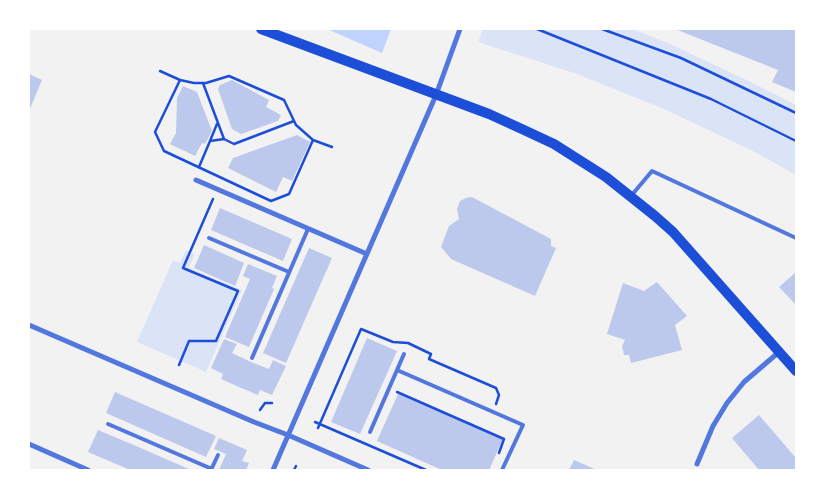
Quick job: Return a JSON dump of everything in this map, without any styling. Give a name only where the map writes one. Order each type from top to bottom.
[{"type":"main road","points":[[261,29],[488,114],[554,144],[606,177],[672,232],[796,371]]},
{"type":"street","points":[[273,470],[436,95],[460,29]]},
{"type":"street","points":[[196,180],[367,254]]},
{"type":"street","points":[[29,325],[368,470]]},
{"type":"street","points":[[697,464],[713,426],[727,403],[744,382],[779,351]]},
{"type":"street","points":[[29,444],[88,470]]},
{"type":"lane","points":[[631,196],[652,171],[796,238]]},
{"type":"lane","points":[[252,358],[308,229]]},
{"type":"lane","points":[[209,238],[289,272]]},
{"type":"lane","points":[[370,432],[404,354]]},
{"type":"lane","points":[[397,370],[522,425],[502,470]]},
{"type":"lane","points":[[108,424],[212,470],[218,455]]},
{"type":"path","points":[[537,29],[711,99],[796,141]]},
{"type":"path","points":[[602,29],[681,58],[796,113]]},
{"type":"path","points":[[160,71],[180,80],[194,83],[203,83],[229,76],[284,100],[294,121],[304,133],[313,140],[332,147]]},
{"type":"path","points":[[180,80],[155,132],[164,150],[271,201],[289,194],[313,140]]},
{"type":"path","points":[[203,83],[224,139]]},
{"type":"path","points":[[210,140],[224,139],[234,144],[294,121]]},
{"type":"path","points":[[199,167],[218,122]]},
{"type":"path","points":[[179,365],[189,341],[216,341],[238,291],[183,268],[213,199]]},
{"type":"path","points":[[395,397],[397,392],[504,439],[496,460]]},
{"type":"path","points":[[260,410],[265,403],[272,402]]},
{"type":"path","points":[[315,422],[426,470]]},
{"type":"path","points":[[294,470],[296,466]]},
{"type":"shaded area","points":[[483,29],[632,29],[668,43],[796,105],[796,175],[753,151],[664,109],[577,74],[478,42]]},
{"type":"shaded area","points":[[186,250],[195,254],[189,268],[242,290],[206,372],[137,342],[173,260],[180,263]]},
{"type":"water","points":[[327,29],[391,29],[382,53]]},
{"type":"building","points":[[675,29],[796,29],[796,92],[772,82],[778,70]]},
{"type":"building","points":[[29,74],[42,80],[29,111]]},
{"type":"building","points":[[232,80],[269,100],[266,107],[281,115],[278,121],[241,134],[232,129],[218,89],[220,85]]},
{"type":"building","points":[[183,86],[197,92],[212,131],[205,144],[202,143],[195,156],[170,144],[176,133],[177,98]]},
{"type":"building","points":[[297,135],[310,142],[292,181],[283,177],[276,192],[228,168],[233,158]]},
{"type":"building","points":[[472,197],[551,239],[551,246],[556,248],[535,296],[451,259],[441,247],[449,226],[459,219],[457,209],[460,201]]},
{"type":"building","points":[[220,208],[292,239],[283,261],[211,230]]},
{"type":"building","points":[[204,245],[244,263],[235,286],[194,268]]},
{"type":"building","points":[[309,248],[332,258],[286,363],[263,353]]},
{"type":"building","points":[[248,264],[277,276],[272,288],[274,289],[249,347],[225,337],[250,279],[243,276]]},
{"type":"building","points":[[796,272],[796,305],[779,287]]},
{"type":"building","points":[[657,282],[687,316],[675,325],[682,350],[631,363],[629,355],[624,355],[622,346],[625,340],[607,334],[623,283],[644,291]]},
{"type":"building","points":[[367,338],[397,351],[360,434],[331,422]]},
{"type":"building","points":[[224,339],[237,344],[232,353],[251,362],[269,369],[273,360],[286,366],[272,395],[260,390],[258,395],[239,387],[221,379],[223,374],[211,368]]},
{"type":"building","points":[[115,392],[216,436],[206,457],[106,413]]},
{"type":"building","points":[[398,394],[503,439],[489,470],[442,470],[377,441]]},
{"type":"building","points":[[759,415],[796,458],[796,470],[759,470],[732,438]]},
{"type":"building","points":[[98,430],[191,470],[130,470],[88,452]]},
{"type":"building","points":[[219,438],[247,450],[242,461],[249,463],[246,470],[219,470],[226,454],[214,449]]},
{"type":"building","points":[[574,460],[597,470],[569,470]]}]
